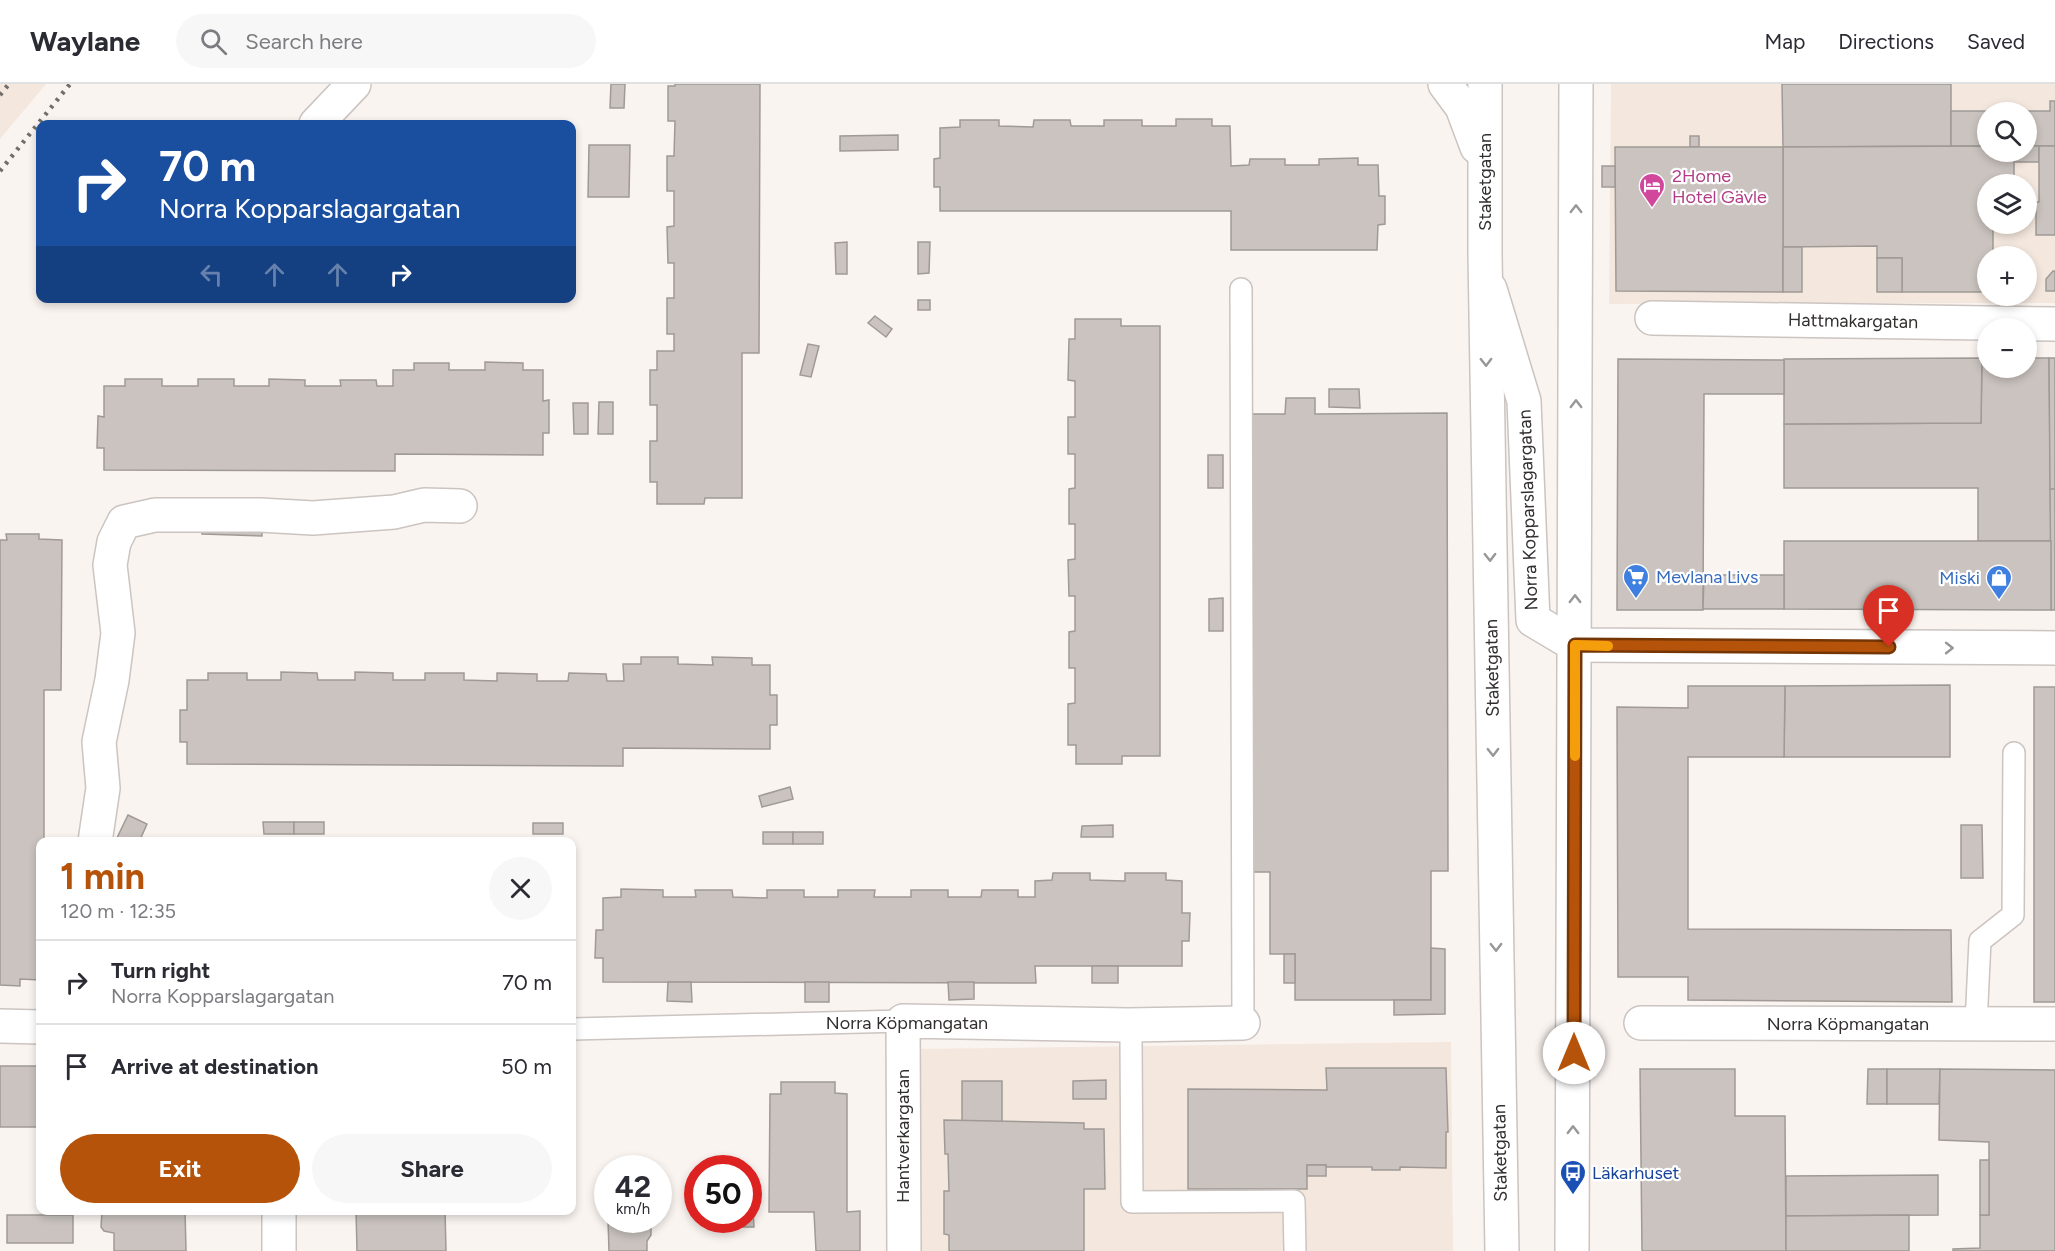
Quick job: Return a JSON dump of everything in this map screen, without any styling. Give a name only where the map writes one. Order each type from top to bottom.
[{"type":"street","points":[[320,120],[354,84]]},
{"type":"street","points":[[1445,84],[1467,117],[1475,136],[1485,177]]},
{"type":"street","name":"Staketgatan","points":[[1485,84],[1485,272],[1502,1251]]},
{"type":"street","points":[[1572,1251],[1576,84]]},
{"type":"street","name":"Norra Kopparslagargatan","points":[[1485,272],[1524,400],[1533,620],[1575,645]]},
{"type":"street","name":"Hattmakargatan","points":[[1652,318],[2055,324]]},
{"type":"street","points":[[96,837],[103,788],[99,742],[112,680],[118,633],[110,565],[114,542],[124,522],[155,515],[260,515],[312,518],[394,512],[424,505],[460,506]]},
{"type":"street","points":[[1575,645],[2055,648]]},
{"type":"street","name":"Norra Köpmangatan","points":[[903,1021],[1243,1023]]},
{"type":"street","name":"Hantverkargatan","points":[[903,1021],[904,1251]]},
{"type":"street","name":"Norra Köpmangatan","points":[[1641,1023],[2055,1024]]},
{"type":"street","points":[[0,1026],[36,1027]]},
{"type":"street","points":[[279,1215],[279,1251]]},
{"type":"lane","points":[[1241,289],[1243,1023]]},
{"type":"lane","points":[[1976,1024],[1980,940],[2013,915],[2014,753]]},
{"type":"lane","name":"Norra Köpmangatan","points":[[576,1029],[903,1021]]},
{"type":"lane","points":[[1128,1024],[1131,1039],[1132,1202],[1294,1201],[1295,1251]]},
{"type":"shaded area","points":[[0,84],[46,84],[0,139]]},
{"type":"shaded area","points":[[1611,84],[2055,84],[2055,303],[2037,303],[2037,246],[1977,246],[1977,303],[1609,304]]},
{"type":"shaded area","points":[[1451,1042],[1453,1251],[914,1251],[913,1049]]},
{"type":"building","points":[[611,84],[625,84],[624,108],[610,108]]},
{"type":"building","points":[[675,84],[760,84],[759,353],[742,353],[742,498],[705,498],[704,504],[657,504],[657,482],[650,482],[650,441],[657,441],[657,405],[650,405],[650,370],[657,370],[657,351],[674,351],[674,334],[667,334],[667,298],[674,298],[674,263],[668,263],[667,227],[674,226],[674,191],[667,191],[667,156],[674,156],[675,121],[668,121],[668,86],[675,86]]},
{"type":"building","points":[[1782,84],[1951,84],[1951,146],[1783,147]]},
{"type":"building","points":[[2050,101],[2055,101],[2055,146],[2037,146],[2037,111],[2050,111]]},
{"type":"building","points":[[1951,111],[1977,111],[1977,146],[1951,146]]},
{"type":"building","points":[[1176,119],[1212,119],[1212,126],[1230,126],[1231,166],[1249,165],[1250,159],[1285,159],[1285,165],[1319,165],[1319,159],[1358,158],[1358,165],[1378,165],[1379,196],[1385,196],[1385,224],[1378,225],[1377,250],[1231,250],[1231,211],[940,211],[940,187],[934,187],[934,159],[940,158],[940,128],[960,127],[960,120],[999,120],[999,126],[1033,127],[1034,120],[1070,120],[1071,126],[1104,126],[1104,120],[1142,120],[1142,126],[1176,126]]},
{"type":"building","points":[[898,135],[898,150],[840,151],[840,136]]},
{"type":"building","points":[[1690,136],[1699,136],[1699,147],[1690,147]]},
{"type":"building","points":[[589,145],[630,145],[629,197],[588,197]]},
{"type":"building","points":[[1977,146],[1977,162],[2014,162],[2014,174],[1977,174],[1977,234],[1993,234],[1993,246],[1977,246],[1977,292],[1902,292],[1902,258],[1877,258],[1877,246],[1783,247],[1783,147]]},
{"type":"building","points":[[2037,146],[2039,146],[2039,162],[2037,162]]},
{"type":"building","points":[[2039,146],[2055,146],[2055,235],[2036,235],[2037,202],[2039,202]]},
{"type":"building","points":[[1615,147],[1783,147],[1783,292],[1616,291]]},
{"type":"building","points":[[1602,166],[1615,166],[1615,187],[1602,187]]},
{"type":"building","points":[[847,242],[847,274],[836,274],[835,243]]},
{"type":"building","points":[[918,242],[930,242],[929,273],[918,274]]},
{"type":"building","points":[[1783,247],[1802,247],[1802,292],[1783,292]]},
{"type":"building","points":[[1877,258],[1902,258],[1902,292],[1877,292]]},
{"type":"building","points":[[2055,271],[2055,291],[2046,291],[2046,279]]},
{"type":"building","points":[[918,300],[930,300],[930,310],[918,310]]},
{"type":"building","points":[[875,316],[892,329],[886,337],[868,323]]},
{"type":"building","points":[[1075,319],[1121,319],[1121,326],[1160,326],[1160,756],[1122,756],[1122,764],[1076,764],[1076,745],[1068,745],[1068,704],[1075,703],[1075,668],[1069,668],[1069,632],[1075,631],[1075,596],[1069,596],[1068,560],[1075,559],[1075,524],[1069,524],[1069,489],[1075,488],[1075,454],[1068,454],[1068,417],[1075,417],[1075,381],[1068,380],[1069,339],[1075,339]]},
{"type":"building","points":[[808,344],[819,346],[811,377],[800,375]]},
{"type":"building","points":[[1977,358],[1977,378],[1982,378],[1981,423],[1784,424],[1784,359]]},
{"type":"building","points":[[2037,358],[2049,358],[2051,541],[1978,541],[1978,488],[1784,488],[1784,424],[1981,423],[1982,378],[2037,378]]},
{"type":"building","points":[[2049,358],[2055,358],[2055,489],[2050,489]]},
{"type":"building","points":[[1618,359],[1784,360],[1784,394],[1704,394],[1703,610],[1617,610]]},
{"type":"building","points":[[485,362],[523,363],[523,370],[543,370],[543,401],[549,400],[549,433],[543,433],[543,455],[395,454],[395,471],[104,470],[104,448],[97,448],[98,416],[104,417],[104,386],[125,386],[125,379],[162,379],[162,386],[198,386],[198,379],[234,379],[234,386],[269,386],[269,379],[305,380],[305,386],[341,386],[340,380],[376,380],[377,386],[393,386],[393,370],[414,370],[414,363],[449,363],[449,370],[485,370]]},
{"type":"building","points":[[1329,389],[1359,389],[1360,408],[1329,407]]},
{"type":"building","points":[[1286,398],[1315,398],[1315,414],[1447,413],[1448,871],[1431,871],[1431,1000],[1295,1000],[1295,954],[1270,954],[1270,872],[1253,872],[1252,414],[1285,414]]},
{"type":"building","points":[[599,402],[613,402],[613,434],[598,434]]},
{"type":"building","points":[[573,403],[588,403],[588,434],[574,434]]},
{"type":"building","points":[[1208,455],[1223,455],[1223,488],[1208,488]]},
{"type":"building","points":[[2050,489],[2055,489],[2055,610],[2051,610]]},
{"type":"building","points":[[202,523],[262,524],[262,536],[202,534]]},
{"type":"building","points":[[6,534],[39,534],[39,539],[62,540],[61,690],[44,690],[44,837],[36,837],[36,980],[20,979],[20,986],[0,985],[0,540],[7,540]]},
{"type":"building","points":[[1784,541],[2051,541],[2051,610],[1784,609]]},
{"type":"building","points":[[1704,575],[1784,575],[1784,609],[1703,609]]},
{"type":"building","points":[[1223,598],[1223,631],[1209,631],[1209,599]]},
{"type":"building","points":[[641,657],[678,657],[678,664],[713,665],[712,657],[752,658],[752,665],[770,665],[770,695],[777,695],[777,725],[770,725],[770,749],[623,748],[623,766],[187,764],[187,742],[180,742],[180,710],[187,710],[187,680],[208,680],[208,673],[247,673],[247,680],[281,680],[281,672],[317,673],[318,680],[355,680],[355,672],[393,673],[393,680],[425,680],[425,673],[464,673],[464,680],[497,681],[497,673],[537,674],[537,681],[568,681],[569,673],[606,674],[607,681],[624,681],[623,664],[641,664]]},
{"type":"building","points":[[1950,685],[1950,757],[1784,757],[1785,686]]},
{"type":"building","points":[[1688,686],[1785,686],[1784,757],[1688,757],[1688,929],[1951,930],[1952,1002],[1688,1000],[1688,977],[1618,977],[1617,707],[1688,708]]},
{"type":"building","points":[[2034,687],[2055,687],[2055,1002],[2034,1002]]},
{"type":"building","points":[[790,787],[793,799],[762,807],[759,796]]},
{"type":"building","points":[[128,815],[147,824],[141,837],[117,837]]},
{"type":"building","points":[[263,822],[294,822],[294,834],[264,834]]},
{"type":"building","points":[[294,822],[324,822],[324,834],[294,834]]},
{"type":"building","points":[[533,823],[563,823],[563,834],[533,834]]},
{"type":"building","points":[[1113,825],[1113,837],[1081,837],[1082,826]]},
{"type":"building","points":[[1961,825],[1982,825],[1983,878],[1961,878]]},
{"type":"building","points":[[763,832],[793,832],[793,844],[763,844]]},
{"type":"building","points":[[793,832],[823,832],[823,844],[793,844]]},
{"type":"building","points":[[1053,873],[1090,873],[1090,880],[1125,881],[1125,873],[1166,873],[1166,880],[1182,881],[1182,913],[1190,913],[1189,941],[1182,941],[1182,966],[1035,966],[1036,983],[603,982],[603,958],[595,958],[596,930],[603,930],[603,898],[621,897],[621,889],[663,890],[663,897],[696,897],[695,890],[732,890],[733,897],[767,898],[767,890],[804,890],[804,897],[838,897],[838,890],[875,890],[874,897],[911,897],[911,890],[948,890],[948,897],[981,897],[982,890],[1018,890],[1018,897],[1035,897],[1035,881],[1052,880]]},
{"type":"building","points":[[1431,948],[1445,949],[1445,1014],[1394,1015],[1394,1000],[1431,1000]]},
{"type":"building","points":[[1284,954],[1295,954],[1295,983],[1284,983]]},
{"type":"building","points":[[1092,966],[1118,966],[1118,983],[1092,983]]},
{"type":"building","points":[[668,982],[691,982],[692,1002],[667,1001]]},
{"type":"building","points":[[805,982],[829,982],[829,1002],[805,1002]]},
{"type":"building","points":[[948,982],[974,982],[974,999],[949,1000]]},
{"type":"building","points":[[0,1066],[36,1066],[36,1127],[0,1127]]},
{"type":"building","points":[[1326,1068],[1446,1068],[1448,1132],[1446,1132],[1446,1168],[1400,1167],[1400,1170],[1372,1170],[1372,1167],[1307,1165],[1307,1189],[1188,1189],[1188,1089],[1327,1090]]},
{"type":"building","points":[[1640,1069],[1735,1069],[1735,1116],[1785,1116],[1786,1251],[1642,1251]]},
{"type":"building","points":[[1868,1069],[1887,1069],[1887,1104],[1867,1104]]},
{"type":"building","points":[[1887,1069],[1940,1069],[1939,1104],[1887,1104]]},
{"type":"building","points":[[1940,1069],[2055,1070],[2055,1251],[1953,1251],[1953,1249],[1980,1248],[1980,1215],[1989,1215],[1989,1142],[1939,1140]]},
{"type":"building","points":[[1106,1080],[1106,1099],[1073,1099],[1073,1081]]},
{"type":"building","points":[[962,1081],[1002,1081],[1002,1122],[962,1121]]},
{"type":"building","points":[[781,1082],[835,1082],[835,1093],[847,1094],[847,1212],[860,1211],[860,1251],[816,1251],[814,1212],[769,1212],[770,1094],[781,1094]]},
{"type":"building","points":[[944,1120],[1084,1123],[1084,1129],[1104,1129],[1105,1189],[1084,1189],[1084,1251],[949,1251],[949,1235],[944,1234],[944,1191],[949,1191]]},
{"type":"building","points":[[1980,1160],[1989,1160],[1989,1215],[1980,1215]]},
{"type":"building","points":[[1307,1165],[1326,1165],[1326,1176],[1307,1176]]},
{"type":"building","points":[[1938,1175],[1938,1215],[1786,1216],[1786,1176]]},
{"type":"building","points":[[7,1215],[73,1215],[73,1243],[7,1243]]},
{"type":"building","points":[[102,1215],[185,1215],[186,1251],[114,1251],[114,1233],[104,1231],[101,1227]]},
{"type":"building","points":[[356,1215],[445,1215],[446,1251],[357,1251]]},
{"type":"building","points":[[1909,1215],[1909,1251],[1786,1251],[1786,1216]]},
{"type":"building","points":[[608,1233],[651,1233],[647,1241],[647,1251],[609,1251]]},
{"type":"railway","points":[[0,95],[9,84]]},
{"type":"railway","points":[[41,120],[70,84]]},
{"type":"railway","points":[[0,171],[36,126]]},
{"type":"slow traffic","points":[[1575,756],[1575,645],[1608,646]]},
{"type":"place","name":"2Home Hotel Gävle","points":[[1652,209]]},
{"type":"place","name":"Mevlana Livs","points":[[1636,600]]},
{"type":"place","name":"Miski","points":[[1999,601]]},
{"type":"place","name":"Läkarhuset","points":[[1573,1196]]},
{"type":"route","points":[[1574,1053],[1575,645],[1889,647]]}]
